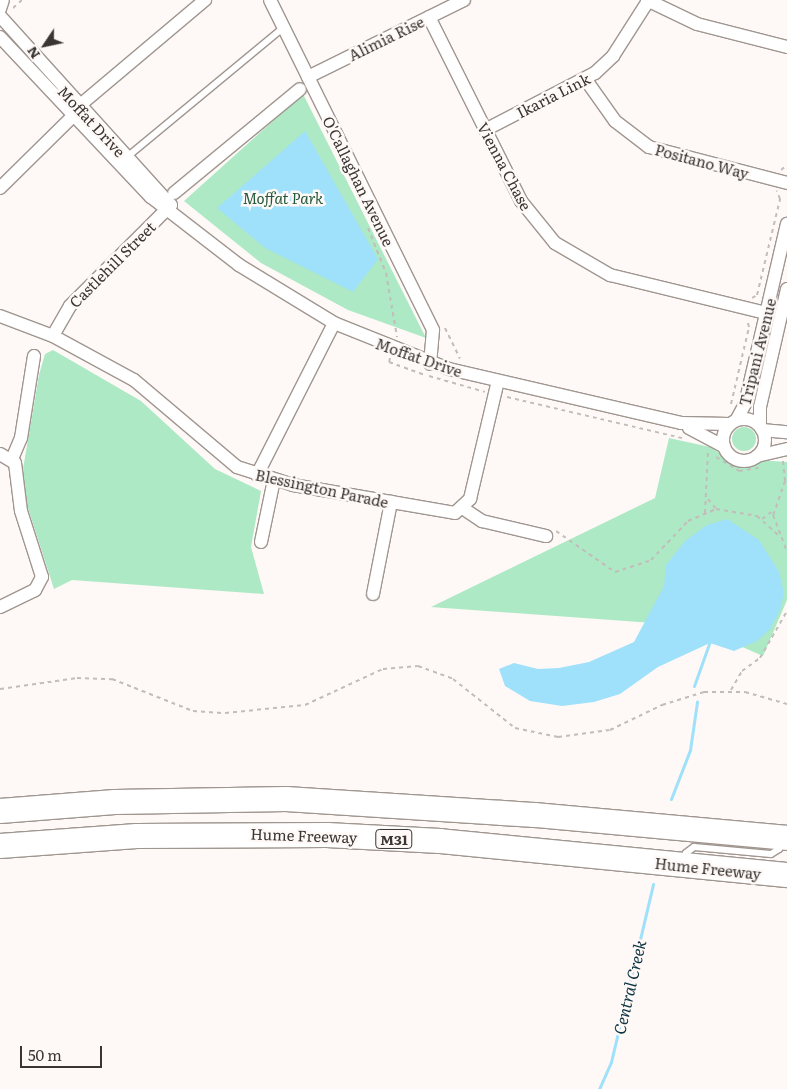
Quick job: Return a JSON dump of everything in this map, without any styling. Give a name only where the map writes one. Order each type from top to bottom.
[{"type":"highway","name":"M31","points":[[0,811],[115,802],[286,799],[535,815],[784,838]]},
{"type":"highway","name":"Hume Freeway","points":[[0,846],[137,836],[327,835],[787,875]]},
{"type":"street","points":[[0,9],[3,0]]},
{"type":"street","points":[[0,188],[76,111],[205,0]]},
{"type":"street","name":"O'Callaghan Avenue","points":[[270,0],[433,330],[430,364]]},
{"type":"street","name":"Alimia Rise","points":[[308,76],[464,0]]},
{"type":"street","points":[[647,0],[697,24],[787,47]]},
{"type":"street","name":"Ikaria Link","points":[[485,130],[586,80],[613,56],[647,0]]},
{"type":"street","name":"Moffat Drive","points":[[0,16],[138,186],[170,202]]},
{"type":"street","name":"Vienna Chase","points":[[429,17],[530,215],[572,256],[629,281],[766,313]]},
{"type":"street","name":"Moffat Drive","points":[[0,37],[126,157],[170,202],[187,224],[240,265],[334,323],[393,350],[430,364],[498,381],[680,424],[733,422]]},
{"type":"street","name":"Positano Way","points":[[586,80],[615,121],[649,147],[787,183]]},
{"type":"street","name":"Castlehill Street","points":[[53,336],[70,306],[170,202],[300,89]]},
{"type":"street","name":"Tripani Avenue","points":[[733,422],[745,404],[787,224]]},
{"type":"street","name":"Tripani Avenue","points":[[761,428],[760,407],[787,289]]},
{"type":"street","points":[[0,316],[53,336]]},
{"type":"street","points":[[257,475],[334,323]]},
{"type":"street","name":"Blessington Parade","points":[[53,336],[71,343],[134,380],[224,459],[257,475],[274,480],[450,514],[464,509]]},
{"type":"street","points":[[0,607],[35,590],[42,577],[21,512],[12,459],[20,438],[34,356]]},
{"type":"street","points":[[498,381],[464,509],[482,521],[550,533]]},
{"type":"street","points":[[787,432],[761,428],[750,419],[733,422],[723,435],[724,447],[738,460],[760,462],[787,449]]},
{"type":"street","name":"Moffat Drive","points":[[680,424],[706,445],[724,447]]},
{"type":"street","points":[[760,462],[764,444],[761,428]]},
{"type":"street","points":[[0,454],[12,459]]},
{"type":"street","points":[[261,542],[274,480]]},
{"type":"street","points":[[373,594],[391,502]]},
{"type":"lane","points":[[126,157],[284,28]]},
{"type":"lane","points":[[683,865],[686,853],[694,847],[771,854],[779,850],[784,838]]},
{"type":"path","points":[[364,219],[393,299],[397,333],[389,362],[495,394],[686,439]]},
{"type":"path","points":[[706,445],[733,470],[760,462]]},
{"type":"path","points":[[705,513],[708,499],[704,472],[706,445]]},
{"type":"path","points":[[708,499],[716,509]]},
{"type":"path","points":[[550,533],[615,572],[652,560],[683,525],[716,509],[762,519],[780,538]]},
{"type":"path","points":[[762,519],[774,510]]},
{"type":"path","points":[[731,690],[742,671],[760,658],[787,610]]},
{"type":"path","points":[[0,689],[77,678],[112,679],[183,708],[225,713],[305,705],[383,669],[418,666],[453,679],[515,728],[558,737],[598,733],[683,698],[731,690],[787,704]]},
{"type":"green space","name":"Moffat Park","points":[[303,94],[426,338],[348,310],[261,263],[184,201]]},
{"type":"green space","points":[[53,350],[141,401],[215,469],[261,491],[251,547],[264,594],[72,580],[54,589],[26,502],[23,469],[39,375],[45,354]]},
{"type":"green space","points":[[744,427],[753,430],[756,439],[753,448],[744,451],[735,448],[732,439],[735,430]]},
{"type":"green space","points":[[669,438],[710,447],[737,465],[759,460],[787,462],[787,600],[763,656],[694,626],[431,607],[655,498]]},
{"type":"water","points":[[305,131],[378,259],[353,292],[265,248],[217,208]]},
{"type":"water","points":[[727,519],[759,540],[779,572],[784,593],[780,610],[770,629],[757,641],[734,651],[710,643],[658,667],[620,694],[594,702],[562,706],[530,701],[505,686],[499,669],[514,663],[538,669],[559,668],[589,662],[634,642],[664,586],[666,565],[686,540],[707,525]]},
{"type":"waterway","name":"Central Creek","points":[[694,686],[710,641]]},
{"type":"waterway","name":"Central Creek","points":[[671,799],[690,750],[697,702]]},
{"type":"waterway","name":"Central Creek","points":[[599,1089],[611,1062],[653,884]]}]
